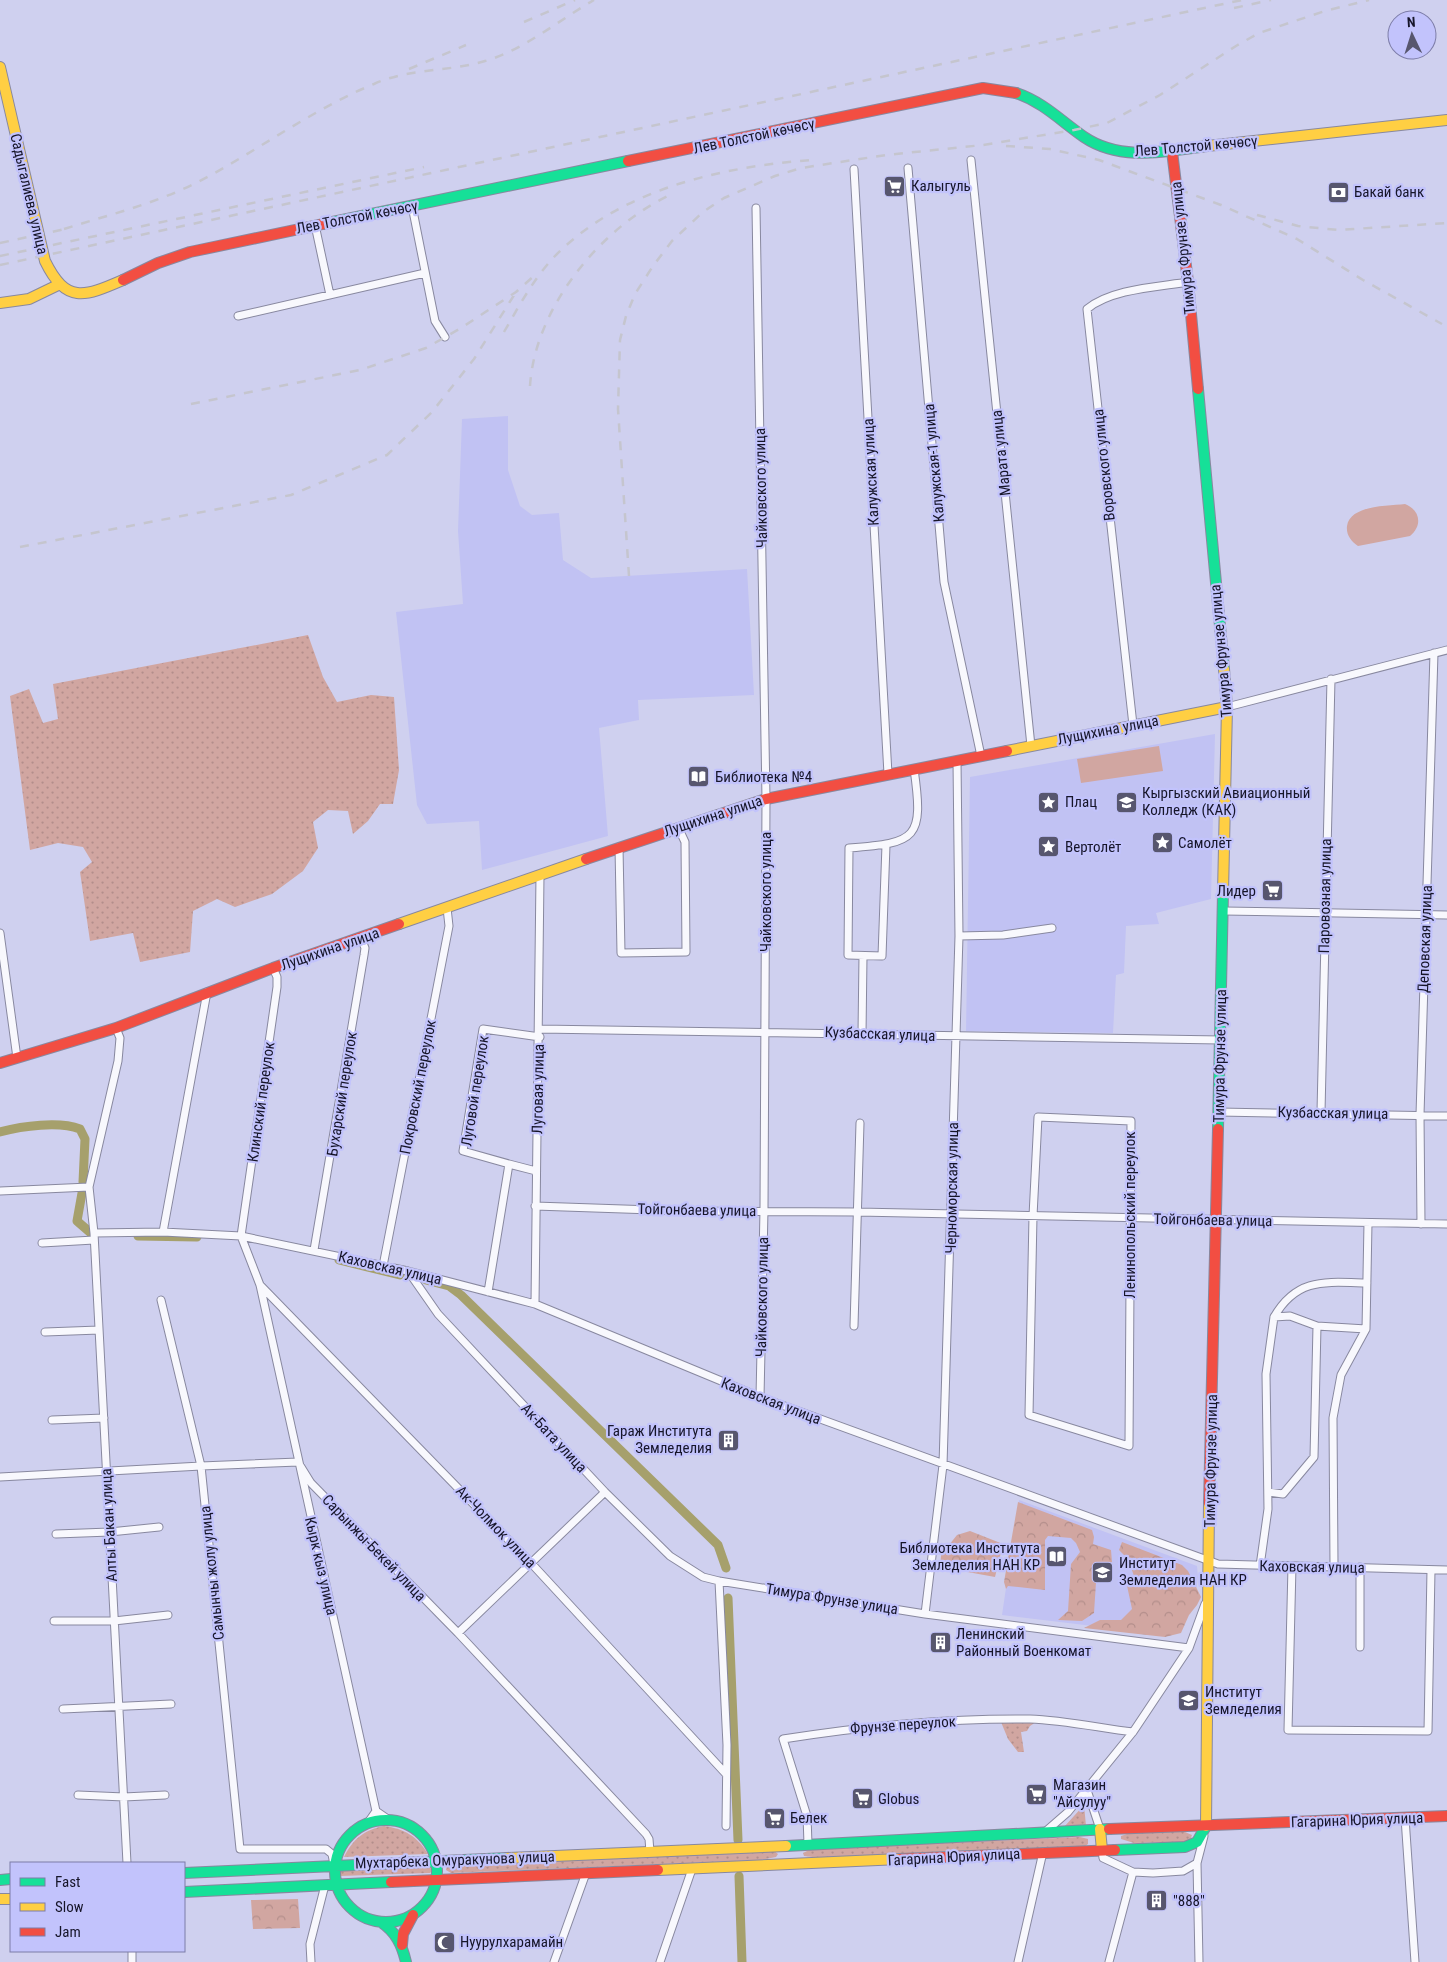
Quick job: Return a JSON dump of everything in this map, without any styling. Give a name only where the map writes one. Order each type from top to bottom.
[{"type":"main road","name":"Садыгалиева улица","points":[[0,67],[45,261],[58,285]]},
{"type":"main road","name":"Лев Толстой көчөсү","points":[[58,285],[68,291],[77,293],[92,291],[183,254],[315,225],[983,88],[998,88],[1034,100],[1093,142],[1120,152],[1137,154],[1447,120]]},
{"type":"main road","name":"Тимура Фрунзе улица","points":[[1172,151],[1188,282],[1227,707],[1221,1040],[1206,1599],[1206,1826]]},
{"type":"main road","points":[[0,303],[29,298],[58,285]]},
{"type":"main road","name":"Лущихина улица","points":[[0,1063],[116,1028],[273,968],[619,847],[766,799],[1227,707]]},
{"type":"main road","name":"Гагарина Юрия улица","points":[[727,1848],[1100,1829],[1447,1816]]},
{"type":"main road","points":[[389,1820],[405,1824],[422,1835],[429,1843],[436,1861],[436,1880],[429,1899],[413,1914],[396,1922],[381,1922],[367,1919],[351,1909],[330,1885],[334,1865],[345,1840],[358,1828],[367,1824],[389,1820]]},
{"type":"main road","name":"Гагарина Юрия улица","points":[[692,1869],[1185,1847],[1197,1842],[1206,1826]]},
{"type":"main road","points":[[1100,1829],[1102,1850]]},
{"type":"main road","name":"Мухтарбека Омуракунова улица","points":[[185,1872],[727,1848]]},
{"type":"main road","name":"Мухтарбека Омуракунова улица","points":[[185,1892],[692,1869]]},
{"type":"main road","points":[[402,1946],[403,1934],[413,1914]]},
{"type":"main road","points":[[381,1922],[397,1935],[406,1962]]},
{"type":"street","name":"Марата улица","points":[[971,160],[1031,746]]},
{"type":"street","name":"Калужская-1 улица","points":[[908,168],[944,582],[980,756]]},
{"type":"street","name":"Калужская улица","points":[[854,169],[888,774]]},
{"type":"street","points":[[412,206],[435,320],[445,337]]},
{"type":"street","name":"Чайковского улица","points":[[756,208],[766,799],[764,1210],[760,1397]]},
{"type":"street","points":[[315,225],[330,295]]},
{"type":"street","points":[[238,316],[425,273]]},
{"type":"street","name":"Воровского улица","points":[[1133,726],[1087,309],[1097,301],[1124,293],[1188,282]]},
{"type":"street","name":"Лущихина улица","points":[[1227,707],[1447,650]]},
{"type":"street","name":"Деповская улица","points":[[1420,1224],[1420,1115],[1434,654]]},
{"type":"street","name":"Паровозная улица","points":[[1321,1112],[1330,679]]},
{"type":"street","name":"Черноморская улица","points":[[925,1614],[943,1465],[959,936],[957,761]]},
{"type":"street","points":[[886,845],[882,956],[848,955],[849,848],[886,845],[907,837],[914,829],[918,804],[914,769]]},
{"type":"street","points":[[619,847],[621,953],[686,952],[685,842],[678,827]]},
{"type":"street","name":"Луговая улица","points":[[535,1304],[540,1037],[540,875]]},
{"type":"street","name":"Покровский переулок","points":[[383,1266],[449,926],[446,908]]},
{"type":"street","points":[[1224,911],[1447,915]]},
{"type":"street","points":[[959,936],[1003,935],[1052,928]]},
{"type":"street","points":[[0,933],[17,1058]]},
{"type":"street","name":"Бухарский переулок","points":[[314,1250],[365,948],[361,938]]},
{"type":"street","points":[[862,1034],[863,956]]},
{"type":"street","name":"Клинский переулок","points":[[241,1236],[277,987],[277,977],[273,968]]},
{"type":"street","points":[[163,1232],[207,992]]},
{"type":"street","points":[[0,1191],[89,1187],[118,1061],[120,1038],[116,1028]]},
{"type":"street","name":"Кузбасская улица","points":[[540,1029],[1221,1040]]},
{"type":"street","name":"Луговой переулок","points":[[509,1164],[463,1151],[483,1030],[540,1037]]},
{"type":"street","name":"Кузбасская улица","points":[[1219,1112],[1321,1112],[1447,1116]]},
{"type":"street","name":"Ленинопольский переулок","points":[[1038,1117],[1131,1121],[1130,1218],[1129,1446],[1029,1415],[1033,1216],[1038,1117]]},
{"type":"street","points":[[854,1326],[860,1124]]},
{"type":"street","points":[[488,1292],[509,1164],[536,1171]]},
{"type":"street","name":"Алты Бакан улица","points":[[89,1187],[94,1236],[127,1862]]},
{"type":"street","name":"Тойгонбаева улица","points":[[536,1206],[682,1211],[764,1210],[1447,1224]]},
{"type":"street","points":[[1334,1566],[1333,1418],[1341,1375],[1366,1328],[1368,1223]]},
{"type":"street","name":"Каховская улица","points":[[42,1243],[94,1236],[163,1232],[241,1236],[408,1271],[535,1304],[760,1397],[1218,1564],[1447,1570]]},
{"type":"street","name":"Кырк кыз улица","points":[[241,1236],[260,1285],[376,1811]]},
{"type":"street","name":"Ак-Бата улица","points":[[408,1271],[438,1314],[605,1492],[670,1556],[703,1577],[719,1581]]},
{"type":"street","points":[[1260,1566],[1268,1509],[1266,1374],[1274,1317],[1288,1298],[1307,1285],[1327,1282],[1367,1283]]},
{"type":"street","name":"Ак-Чолмок улица","points":[[260,1285],[531,1563],[726,1774]]},
{"type":"street","name":"Самынчы жолу улица","points":[[160,1300],[201,1466],[240,1849],[326,1849],[332,1854],[334,1865]]},
{"type":"street","points":[[1274,1317],[1290,1316],[1317,1326],[1366,1328]]},
{"type":"street","points":[[1268,1492],[1283,1494],[1314,1457],[1317,1326]]},
{"type":"street","points":[[45,1332],[99,1330]]},
{"type":"street","points":[[52,1420],[104,1418]]},
{"type":"street","points":[[0,1477],[298,1462]]},
{"type":"street","name":"Сарынжы-Бекей улица","points":[[298,1462],[311,1483],[458,1633],[646,1834],[649,1839],[650,1852]]},
{"type":"street","points":[[458,1633],[605,1492]]},
{"type":"street","points":[[56,1534],[110,1532],[159,1527]]},
{"type":"street","points":[[1292,1566],[1288,1730],[1428,1731],[1431,1570]]},
{"type":"street","points":[[1360,1567],[1360,1647]]},
{"type":"street","points":[[719,1581],[726,1826]]},
{"type":"street","name":"Тимура Фрунзе улица","points":[[719,1581],[925,1614],[1189,1648]]},
{"type":"street","points":[[1045,1832],[1059,1821],[1087,1790],[1133,1732],[1189,1648],[1206,1599]]},
{"type":"street","points":[[54,1621],[114,1620],[168,1615]]},
{"type":"street","points":[[63,1710],[171,1704]]},
{"type":"street","name":"Фрунзе переулок","points":[[808,1844],[807,1816],[783,1739],[850,1728],[936,1720],[1032,1719],[1133,1732]]},
{"type":"street","points":[[1087,1790],[1100,1829]]},
{"type":"street","points":[[78,1795],[124,1797],[165,1795]]},
{"type":"street","points":[[367,1824],[376,1811],[389,1820]]},
{"type":"street","points":[[1405,1818],[1415,1962]]},
{"type":"street","name":"Тимура Фрунзе улица","points":[[1199,1962],[1197,1863],[1206,1826]]},
{"type":"street","points":[[1102,1850],[1103,1858],[1133,1872],[1162,1873],[1183,1871],[1197,1863]]},
{"type":"street","points":[[1018,1962],[1043,1852]]},
{"type":"street","points":[[660,1962],[692,1869]]},
{"type":"street","points":[[1109,1962],[1133,1872]]},
{"type":"street","points":[[554,1962],[586,1873]]},
{"type":"street","points":[[311,1962],[310,1944],[330,1885]]},
{"type":"shaded area","points":[[508,416],[508,470],[520,506],[532,515],[559,513],[563,560],[591,578],[747,569],[754,695],[638,700],[639,720],[599,728],[608,836],[482,870],[479,821],[427,824],[417,805],[396,612],[463,604],[458,531],[462,419]]},
{"type":"shaded area","points":[[1215,734],[1211,899],[1156,913],[1159,924],[1126,926],[1124,973],[1116,975],[1113,1033],[966,1031],[970,777]]},
{"type":"shaded area","name":"Институт Земледелия НАН КР","points":[[1019,1500],[1197,1566],[1198,1577],[1195,1600],[1177,1629],[1093,1626],[1002,1615]]},
{"type":"green space","points":[[1405,504],[1414,510],[1418,518],[1417,527],[1410,536],[1358,546],[1350,538],[1347,526],[1355,514],[1362,510],[1380,506]]},
{"type":"green space","points":[[308,635],[323,677],[337,702],[371,695],[394,697],[399,770],[393,804],[380,804],[368,821],[353,834],[348,811],[328,810],[313,822],[318,848],[303,871],[272,894],[235,907],[217,899],[193,911],[190,952],[140,962],[133,933],[90,941],[80,872],[92,862],[83,847],[58,843],[30,850],[10,696],[29,689],[43,723],[58,719],[53,684]]},
{"type":"green space","points":[[1159,746],[1163,771],[1081,783],[1077,759]]},
{"type":"green space","points":[[1018,1502],[1092,1530],[1093,1544],[1111,1550],[1112,1562],[1097,1567],[1094,1613],[1082,1621],[1058,1620],[1068,1611],[1071,1564],[1080,1552],[1076,1543],[1071,1538],[1048,1536],[1045,1540],[1045,1590],[1008,1586],[1006,1589],[1004,1582]]},
{"type":"green space","points":[[970,1531],[1003,1544],[995,1577],[940,1567],[942,1545],[949,1545],[957,1535]]},
{"type":"green space","points":[[1122,1542],[1182,1565],[1188,1571],[1201,1597],[1189,1615],[1181,1633],[1165,1637],[1084,1628],[1100,1620],[1121,1620],[1132,1609],[1126,1581],[1134,1576],[1128,1559],[1119,1550]]},
{"type":"green space","points":[[1001,1722],[1036,1722],[1027,1731],[1021,1732],[1024,1752],[1018,1752],[1008,1739]]},
{"type":"green space","points":[[1084,1805],[1086,1826],[1064,1827]]},
{"type":"green space","points":[[384,1826],[410,1834],[428,1854],[344,1857],[351,1845],[360,1836]]},
{"type":"green space","points":[[1185,1832],[1192,1835],[1191,1838],[1187,1842],[1181,1843],[1134,1843],[1121,1839],[1121,1836],[1130,1833]]},
{"type":"green space","points":[[1080,1837],[1088,1839],[1088,1844],[1084,1847],[821,1858],[804,1856],[803,1853],[809,1850],[839,1848]]},
{"type":"green space","points":[[774,1851],[778,1854],[776,1857],[760,1860],[451,1873],[446,1870],[447,1866]]},
{"type":"green space","points":[[430,1867],[432,1871],[430,1873],[340,1876],[340,1870]]},
{"type":"green space","points":[[298,1899],[300,1928],[253,1929],[251,1900]]},
{"type":"waterway","points":[[0,1132],[40,1125],[62,1125],[80,1129],[85,1139],[83,1182]]},
{"type":"waterway","points":[[82,1193],[77,1221],[92,1234]]},
{"type":"waterway","points":[[138,1236],[197,1237]]},
{"type":"waterway","points":[[339,1260],[400,1275]]},
{"type":"waterway","points":[[426,1280],[449,1286],[461,1295],[718,1545],[726,1568]]},
{"type":"waterway","points":[[728,1598],[738,1840]]},
{"type":"waterway","points":[[739,1876],[742,1962]]},
{"type":"railway","points":[[524,22],[575,0]]},
{"type":"railway","points":[[64,229],[147,203],[196,183],[328,106],[374,84],[401,75],[485,61],[514,50],[594,0]]},
{"type":"railway","points":[[0,265],[1242,0]]},
{"type":"railway","points":[[1234,8],[1271,0]]},
{"type":"railway","points":[[629,576],[618,409],[620,340],[626,316],[635,294],[653,266],[672,241],[703,212],[724,198],[775,176],[801,168],[886,155],[983,145],[1107,123],[1160,95],[1259,33],[1325,11],[1369,0]]},
{"type":"railway","points":[[409,69],[466,45]]},
{"type":"railway","points":[[1006,146],[1050,149],[1099,160],[1221,205],[1297,239],[1363,280],[1442,324]]},
{"type":"railway","points":[[504,332],[521,302],[555,256],[581,233],[610,214],[641,198],[674,185],[742,169],[811,160]]},
{"type":"railway","points":[[0,256],[424,167]]},
{"type":"railway","points":[[530,386],[535,356],[545,327],[559,298],[577,272],[622,225],[648,207],[674,193]]},
{"type":"railway","points":[[1257,215],[1298,226],[1338,230],[1447,223]]},
{"type":"railway","points":[[0,243],[70,228]]},
{"type":"railway","points":[[191,404],[360,370],[426,348],[461,328],[516,292],[535,275]]},
{"type":"railway","points":[[20,547],[291,495],[387,455],[432,412],[474,359],[516,292]]},
{"type":"traffic: fast","points":[[1016,93],[1035,101],[1084,137],[1098,145],[1113,150],[1144,153],[1207,146]]},
{"type":"traffic: fast","points":[[323,224],[628,161]]},
{"type":"traffic: fast","points":[[1198,389],[1224,669]]},
{"type":"traffic: fast","points":[[1218,1129],[1223,893]]},
{"type":"traffic: fast","points":[[386,1820],[396,1821],[415,1828],[429,1842],[436,1861],[437,1871],[436,1881],[429,1900],[415,1914],[396,1921],[386,1922],[376,1921],[357,1914],[343,1900],[336,1881],[335,1871],[336,1861],[343,1842],[357,1828],[376,1821],[386,1820]]},
{"type":"traffic: fast","points":[[1115,1850],[1185,1847],[1197,1842],[1206,1826]]},
{"type":"traffic: fast","points":[[786,1846],[1109,1829]]},
{"type":"traffic: fast","points":[[185,1873],[507,1858]]},
{"type":"traffic: fast","points":[[0,1880],[10,1879]]},
{"type":"traffic: fast","points":[[185,1892],[391,1882]]},
{"type":"traffic: fast","points":[[381,1922],[398,1939],[406,1962]]},
{"type":"traffic: slow","points":[[0,67],[45,261],[53,275],[61,284],[77,293],[87,293],[123,280]]},
{"type":"traffic: slow","points":[[1207,146],[1447,120]]},
{"type":"traffic: slow","points":[[0,303],[29,299],[58,285]]},
{"type":"traffic: slow","points":[[1223,893],[1227,707],[1224,669]]},
{"type":"traffic: slow","points":[[1007,751],[1227,707]]},
{"type":"traffic: slow","points":[[399,924],[586,859]]},
{"type":"traffic: slow","points":[[1206,1826],[1209,1503]]},
{"type":"traffic: slow","points":[[1100,1829],[1102,1850]]},
{"type":"traffic: slow","points":[[507,1858],[786,1846]]},
{"type":"traffic: slow","points":[[658,1870],[900,1859]]},
{"type":"traffic: slow","points":[[0,1899],[10,1899]]},
{"type":"traffic: jam","points":[[628,161],[983,88],[1016,93]]},
{"type":"traffic: jam","points":[[1172,151],[1188,282],[1198,389]]},
{"type":"traffic: jam","points":[[123,280],[158,263],[190,252],[323,224]]},
{"type":"traffic: jam","points":[[586,859],[766,799],[1007,751]]},
{"type":"traffic: jam","points":[[0,1063],[116,1028],[273,968],[399,924]]},
{"type":"traffic: jam","points":[[1209,1503],[1218,1129]]},
{"type":"traffic: jam","points":[[1109,1829],[1447,1816]]},
{"type":"traffic: jam","points":[[900,1859],[1115,1850]]},
{"type":"traffic: jam","points":[[391,1882],[658,1870]]},
{"type":"traffic: jam","points":[[402,1945],[403,1934],[413,1915]]},
{"type":"place","name":"Калыгуль","points":[[895,186]]},
{"type":"place","name":"Бакай банк","points":[[1338,192]]},
{"type":"place","name":"Библиотека №4","points":[[699,777]]},
{"type":"place","name":"Плац","points":[[1049,802]]},
{"type":"place","name":"Кыргызский Авиационный Колледж (КАК)","points":[[1126,802]]},
{"type":"place","name":"Самолёт","points":[[1162,843]]},
{"type":"place","name":"Вертолёт","points":[[1049,847]]},
{"type":"place","name":"Лидер","points":[[1272,891]]},
{"type":"place","name":"Гараж Института Земледелия","points":[[728,1440]]},
{"type":"place","name":"Библиотека Института Земледелия НАН КР","points":[[1056,1557]]},
{"type":"place","name":"Институт Земледелия НАН КР","points":[[1103,1572]]},
{"type":"place","name":"Ленинский Районный Военкомат","points":[[940,1643]]},
{"type":"place","name":"Институт Земледелия","points":[[1189,1701]]},
{"type":"place","name":"Магазин \"Айсулуу\"","points":[[1037,1794]]},
{"type":"place","name":"Globus","points":[[862,1799]]},
{"type":"place","name":"Белек","points":[[774,1818]]},
{"type":"place","name":"\"888\"","points":[[1157,1901]]},
{"type":"place","name":"Нуурулхарамайн","points":[[444,1942]]}]
